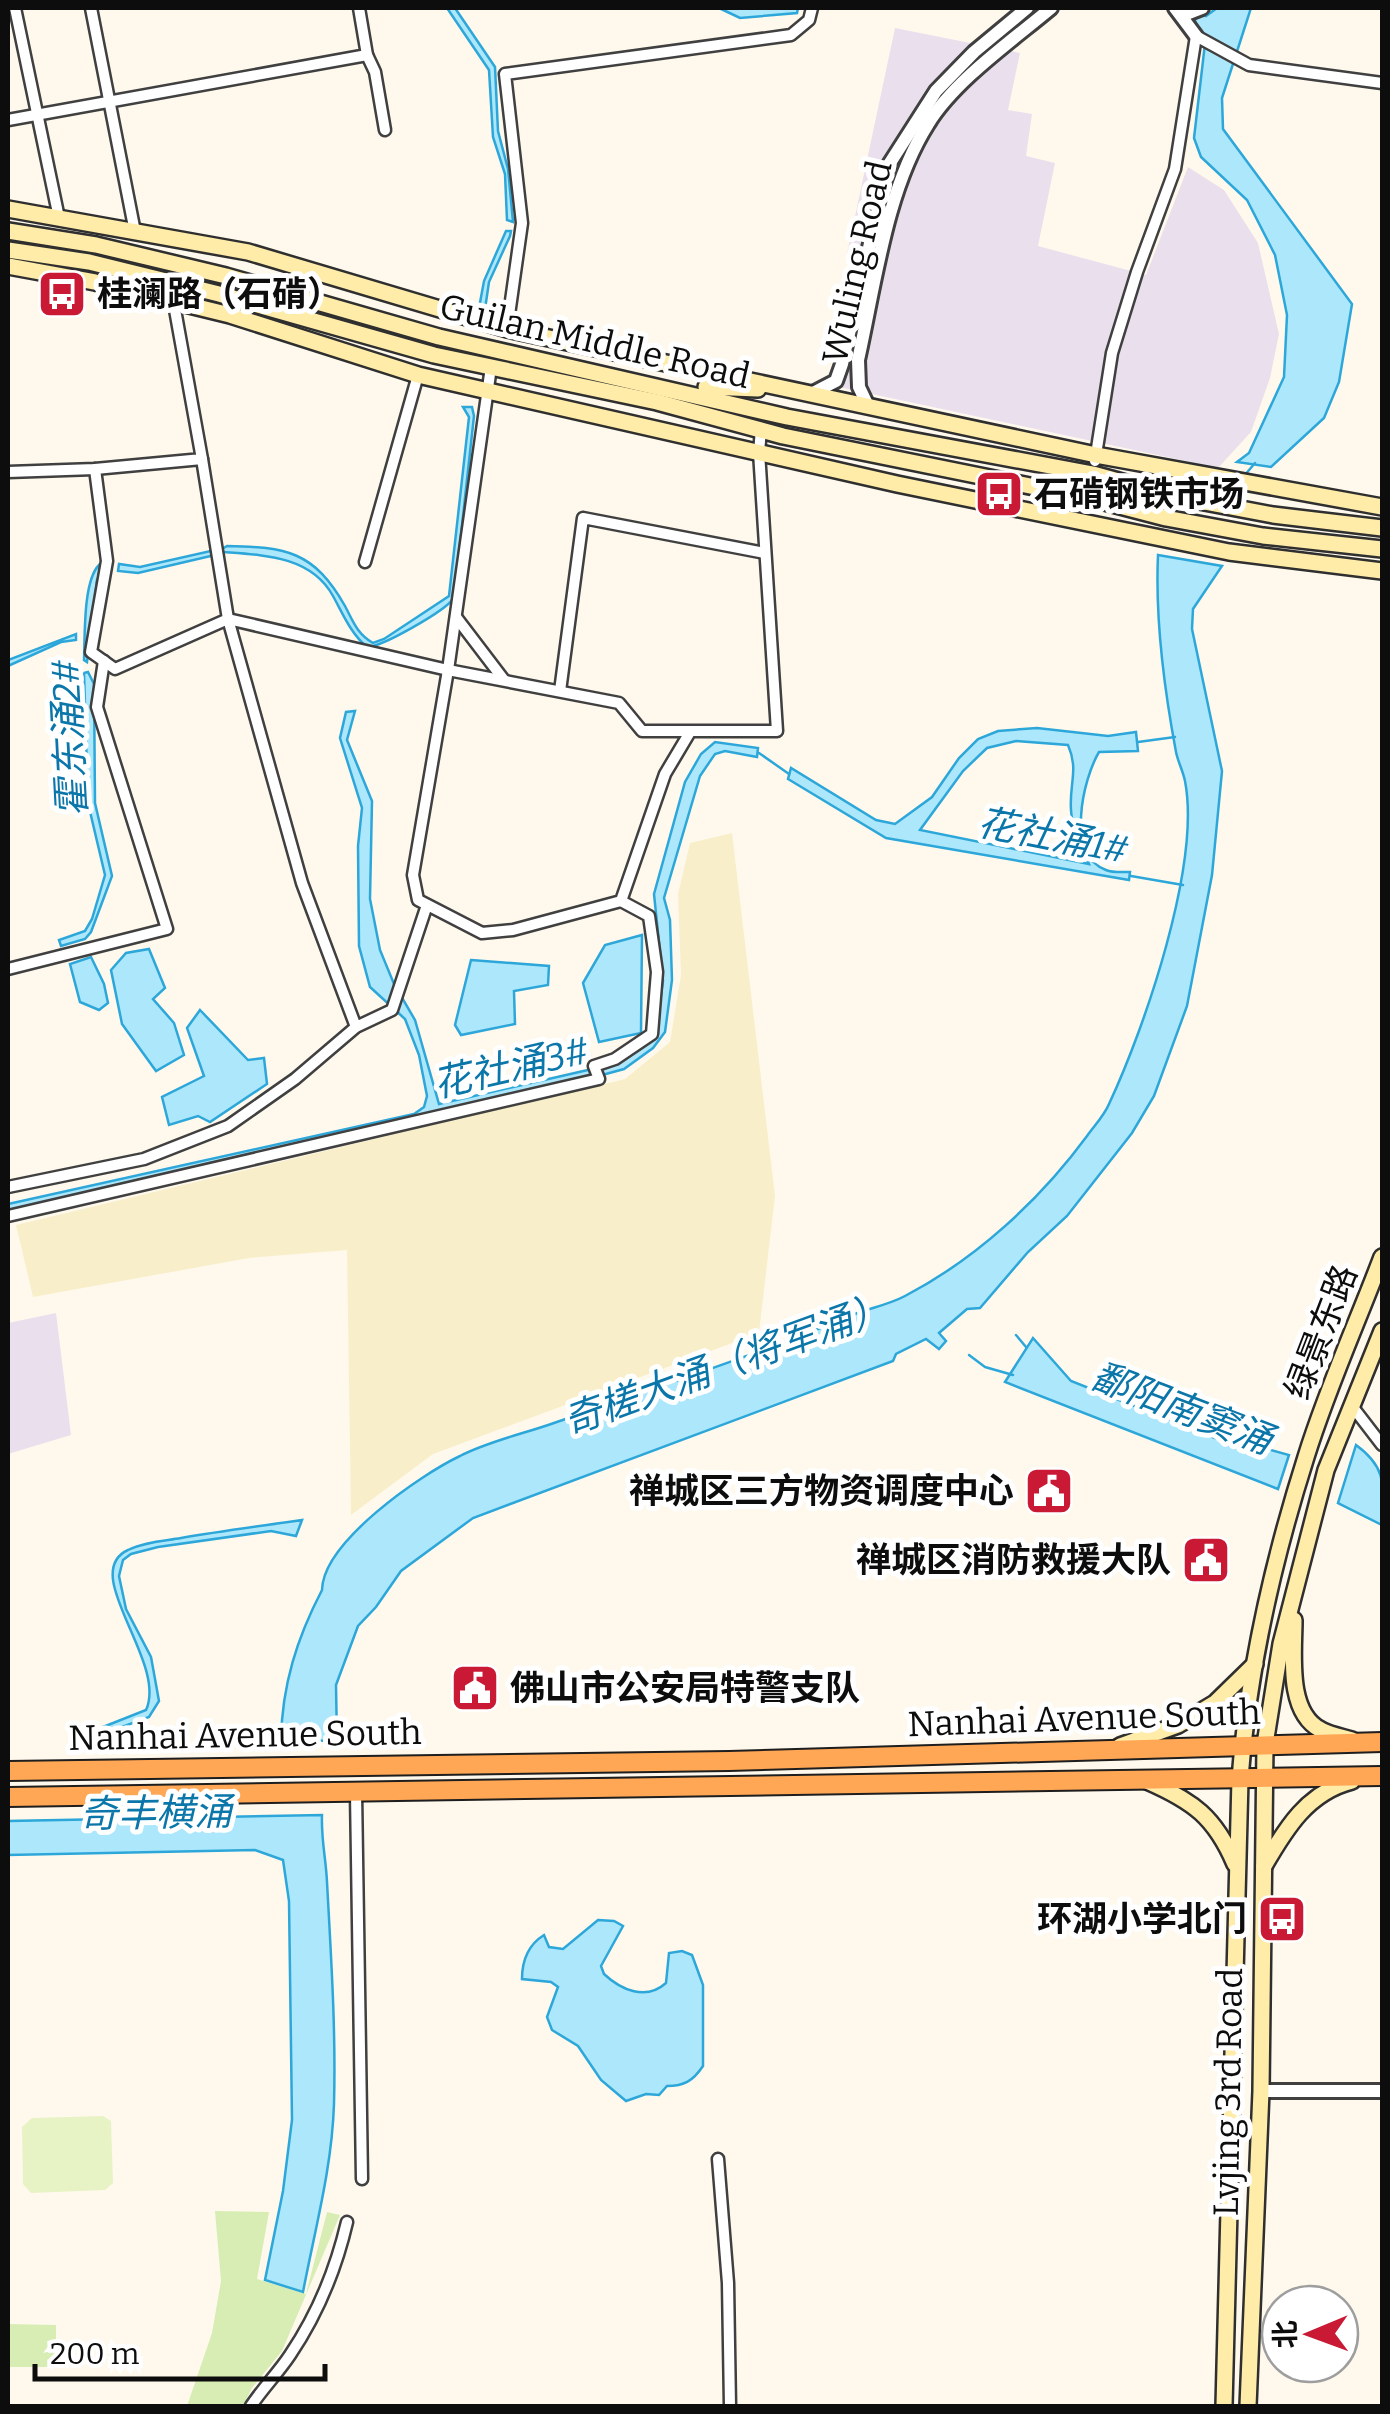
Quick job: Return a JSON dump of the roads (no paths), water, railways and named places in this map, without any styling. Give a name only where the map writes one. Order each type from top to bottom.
[{"type":"highway","name":"Nanhai Avenue South","points":[[8,1770],[729,1761],[1382,1742]]},
{"type":"highway","name":"Nanhai Avenue South","points":[[8,1797],[1375,1777]]},
{"type":"main road","points":[[8,209],[248,252],[507,329],[1096,454],[1382,507]]},
{"type":"main road","name":"Guilan Middle Road","points":[[8,231],[85,243],[226,276],[439,337],[787,416],[1093,474],[1173,496],[1273,515],[1382,528]]},
{"type":"main road","points":[[85,243],[135,232]]},
{"type":"main road","name":"Guilan Middle Road","points":[[8,250],[88,262],[434,355],[657,402],[761,430],[1070,494],[1166,518],[1263,536],[1382,549]]},
{"type":"main road","points":[[8,266],[230,314],[418,375],[759,452],[1229,552],[1382,571]]},
{"type":"main road","points":[[507,329],[535,358]]},
{"type":"main road","points":[[660,386],[678,382],[721,390],[782,388]]},
{"type":"main road","points":[[945,422],[1030,462]]},
{"type":"main road","name":"绿景东路","points":[[1240,1779],[1263,1622],[1306,1456],[1382,1256]]},
{"type":"main road","name":"绿景东路","points":[[1265,1779],[1265,1744],[1282,1644],[1326,1470],[1382,1331]]},
{"type":"main road","points":[[1294,1603],[1294,1670],[1300,1707],[1318,1730],[1360,1742]]},
{"type":"main road","points":[[1111,1749],[1178,1726],[1215,1703],[1255,1664]]},
{"type":"main road","points":[[1262,1869],[1286,1828],[1310,1802],[1330,1786],[1375,1777]]},
{"type":"main road","name":"Lvjing 3rd Road","points":[[1224,2406],[1240,1779]]},
{"type":"main road","name":"Lvjing 3rd Road","points":[[1248,2406],[1261,2091],[1265,1779]]},
{"type":"main road","points":[[1147,1781],[1184,1796],[1205,1814],[1224,1838],[1238,1870]]},
{"type":"street","points":[[11,8],[59,218]]},
{"type":"street","points":[[91,8],[135,232]]},
{"type":"street","points":[[360,8],[367,55],[376,72],[384,130]]},
{"type":"street","points":[[507,329],[522,222],[505,74],[791,35],[809,20],[812,8]]},
{"type":"street","name":"Wuling Road","points":[[811,394],[836,381],[888,166],[936,92],[974,52],[1027,8]]},
{"type":"street","name":"Wuling Road","points":[[868,406],[859,386],[858,360],[899,183],[928,122],[976,70],[1051,8]]},
{"type":"street","points":[[1202,8],[1180,12],[1196,36],[1249,65],[1382,83]]},
{"type":"street","points":[[1093,474],[1112,353],[1136,272],[1175,169],[1196,36]]},
{"type":"street","points":[[8,120],[367,55]]},
{"type":"street","points":[[170,282],[228,619],[302,883],[356,1027]]},
{"type":"street","points":[[846,349],[847,362],[858,360]]},
{"type":"street","points":[[8,1216],[597,1074],[594,1066],[615,1059],[652,1034],[657,972],[649,916],[621,902],[513,930],[482,934],[418,900],[412,875],[448,670],[491,366]]},
{"type":"street","points":[[365,562],[418,375]]},
{"type":"street","points":[[95,469],[107,561],[91,652],[114,669],[228,619],[448,670],[619,702],[642,731],[777,731],[759,452],[761,430]]},
{"type":"street","points":[[8,472],[202,459]]},
{"type":"street","points":[[560,691],[583,518],[765,553]]},
{"type":"street","points":[[456,617],[505,680]]},
{"type":"street","points":[[8,969],[167,929],[98,707],[104,661]]},
{"type":"street","points":[[621,902],[665,774],[690,732]]},
{"type":"street","points":[[8,1186],[144,1159],[228,1126],[295,1079],[356,1027],[392,1010],[427,906]]},
{"type":"street","points":[[1352,1406],[1382,1445]]},
{"type":"street","points":[[356,1793],[362,2179]]},
{"type":"street","points":[[1261,2091],[1382,2091]]},
{"type":"street","points":[[718,2159],[728,2283],[730,2406]]},
{"type":"street","points":[[252,2406],[315,2312],[347,2222]]},
{"type":"water","points":[[447,8],[455,8],[495,67],[498,131],[508,169],[513,222],[507,220],[505,174],[493,137],[489,70]]},
{"type":"water","points":[[719,8],[798,8],[797,13],[740,18]]},
{"type":"water","points":[[1217,8],[1251,8],[1222,98],[1223,129],[1352,304],[1339,382],[1324,418],[1271,467],[1237,462],[1249,453],[1284,377],[1287,315],[1275,255],[1247,200],[1201,157],[1194,138],[1206,35],[1193,16],[1206,16]]},
{"type":"water","points":[[506,231],[511,231],[510,236],[489,282],[485,309],[479,308],[484,281]]},
{"type":"water","points":[[463,407],[472,407],[474,416],[454,598],[426,619],[386,641],[367,647],[324,583],[312,573],[285,560],[223,552],[227,546],[266,548],[310,563],[333,588],[363,636],[373,643],[384,639],[449,596],[469,417]]},
{"type":"water","points":[[215,550],[215,555],[138,573],[118,571],[119,564],[140,567]]},
{"type":"water","points":[[1158,555],[1222,566],[1193,609],[1192,629],[1222,771],[1212,875],[1187,1006],[1154,1096],[1132,1133],[1067,1216],[1028,1252],[980,1308],[967,1309],[939,1333],[946,1341],[939,1349],[926,1339],[896,1354],[893,1361],[473,1518],[401,1571],[358,1626],[336,1685],[337,1741],[281,1740],[292,1662],[327,1571],[338,1551],[399,1494],[443,1465],[483,1446],[705,1371],[905,1296],[957,1264],[1005,1226],[1049,1183],[1099,1121],[1123,1071],[1153,990],[1185,856],[1185,781],[1164,679]]},
{"type":"water","points":[[99,565],[103,571],[97,580],[87,662],[87,596]]},
{"type":"water","points":[[76,634],[76,640],[61,642],[8,666],[8,660]]},
{"type":"water","points":[[88,672],[94,684],[95,803],[112,876],[91,932],[85,939],[61,946],[59,940],[85,931],[105,875],[88,803],[84,673]]},
{"type":"water","points":[[355,711],[347,740],[372,801],[370,899],[380,950],[415,1020],[439,1104],[614,1064],[646,1042],[658,1015],[663,981],[654,894],[685,782],[701,754],[715,742],[758,748],[757,757],[725,751],[715,754],[700,776],[664,898],[670,920],[672,980],[665,1032],[653,1048],[624,1069],[518,1098],[8,1213],[8,1204],[414,1114],[424,1107],[427,1096],[419,1055],[405,1019],[370,987],[359,946],[358,846],[362,808],[340,738],[346,712]]},
{"type":"water","points":[[1037,728],[1108,736],[1136,732],[1138,751],[1099,752],[1083,797],[1081,816],[1085,849],[1093,862],[1109,871],[1130,872],[1129,880],[886,838],[788,779],[791,768],[876,820],[895,824],[932,797],[959,758],[978,739],[998,731]],"holes":[[[1016,741],[1068,745],[1073,770],[1072,817],[1089,864],[920,830],[963,771],[987,748]]]},
{"type":"water","points":[[642,935],[641,1033],[599,1042],[583,983],[605,945]]},
{"type":"water","points":[[149,949],[165,988],[153,999],[174,1023],[184,1055],[156,1071],[122,1024],[111,970],[126,953]]},
{"type":"water","points":[[91,957],[108,1003],[99,1010],[80,1002],[70,964]]},
{"type":"water","points":[[471,960],[549,966],[548,985],[514,991],[515,1024],[461,1035],[455,1025]]},
{"type":"water","points":[[200,1010],[248,1060],[264,1058],[267,1084],[210,1122],[198,1116],[169,1125],[162,1097],[204,1076],[187,1028]]},
{"type":"water","points":[[1033,1338],[1071,1381],[1240,1448],[1264,1448],[1289,1455],[1278,1489],[1005,1382]]},
{"type":"water","points":[[1356,1445],[1374,1462],[1382,1480],[1382,1525],[1338,1503]]},
{"type":"water","points":[[302,1520],[296,1536],[271,1531],[158,1547],[123,1560],[119,1576],[126,1609],[151,1657],[159,1701],[149,1717],[106,1733],[103,1727],[146,1710],[149,1690],[145,1668],[118,1598],[113,1578],[115,1562],[128,1550],[147,1543]]},
{"type":"water","points":[[322,1815],[333,1993],[334,2104],[326,2175],[303,2292],[265,2280],[292,2120],[289,1901],[283,1860],[255,1850],[8,1855],[8,1821]]},
{"type":"water","points":[[598,1920],[623,1926],[601,1966],[604,1974],[618,1985],[642,1992],[658,1988],[666,1983],[669,1953],[682,1951],[692,1955],[703,1985],[703,2066],[688,2082],[667,2086],[659,2095],[646,2094],[626,2101],[601,2080],[578,2046],[552,2030],[547,2017],[558,1987],[551,1982],[522,1979],[527,1954],[538,1939],[544,1935],[549,1947],[563,1949]]},
{"type":"waterway","name":"奇槎大涌（将军涌）","points":[[1244,476],[1255,463]]},
{"type":"waterway","name":"奇槎大涌（将军涌）","points":[[1228,501],[1237,487]]},
{"type":"waterway","name":"花社涌3#","points":[[1138,742],[1175,737]]},
{"type":"waterway","name":"花社涌3#","points":[[759,753],[789,774]]},
{"type":"waterway","name":"花社涌1#","points":[[1131,876],[1183,885]]},
{"type":"waterway","name":"鄱阳南窦涌","points":[[1016,1335],[1026,1347]]},
{"type":"waterway","name":"鄱阳南窦涌","points":[[969,1355],[985,1367],[1013,1375]]},
{"type":"place","name":"桂澜路（石𬒔）","points":[[62,294]]},
{"type":"place","name":"石𬒔钢铁市场","points":[[999,494]]},
{"type":"place","name":"禅城区三方物资调度中心","points":[[1049,1491]]},
{"type":"place","name":"禅城区消防救援大队","points":[[1206,1560]]},
{"type":"place","name":"佛山市公安局特警支队","points":[[475,1688]]},
{"type":"place","name":"环湖小学北门","points":[[1282,1919]]},
{"type":"water label","name":"霍东涌2#","points":[[69,738]]},
{"type":"water label","name":"奇丰横涌","points":[[156,1813]]}]
